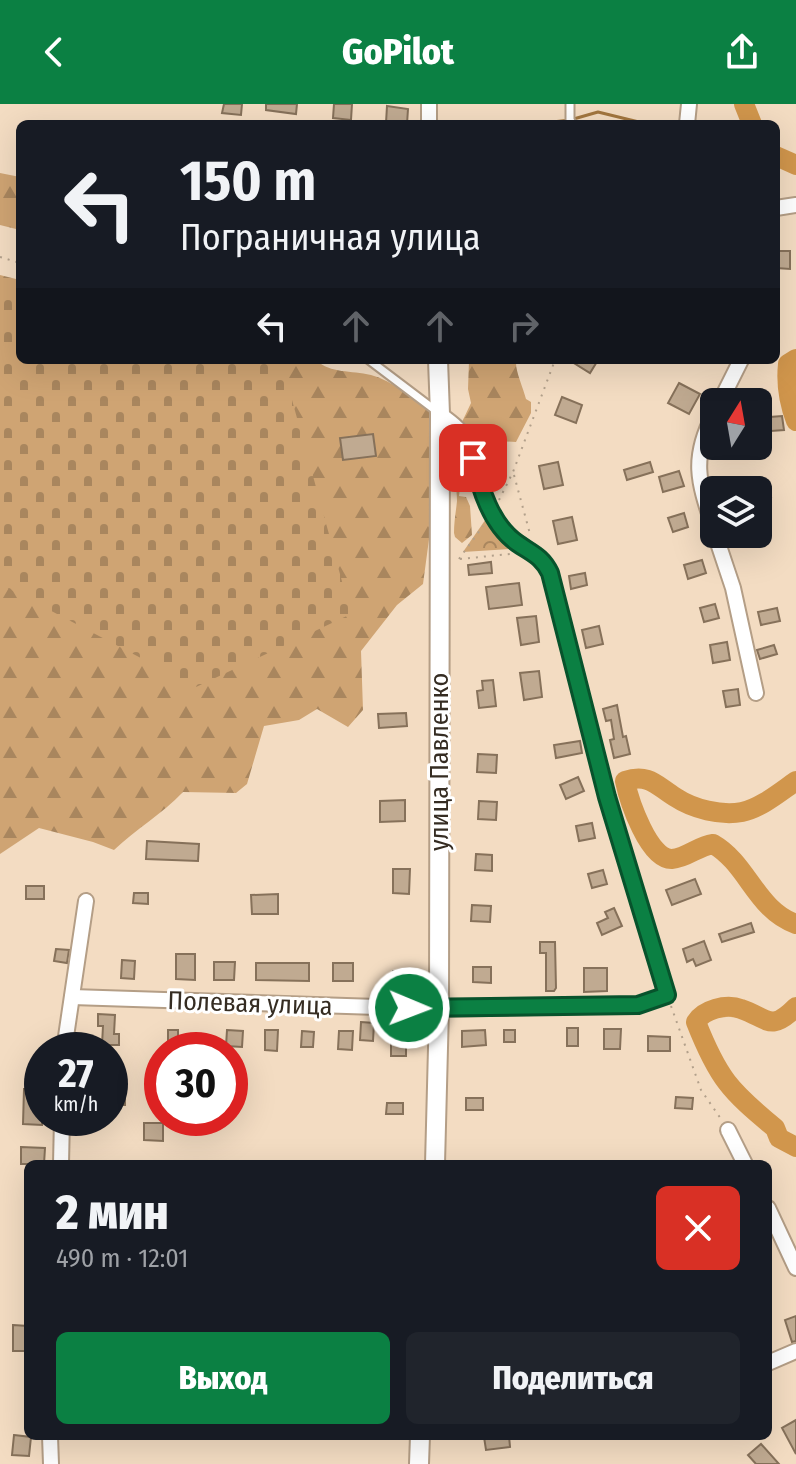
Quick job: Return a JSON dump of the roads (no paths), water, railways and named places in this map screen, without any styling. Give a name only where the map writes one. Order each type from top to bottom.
[{"type":"street","name":"улица Павленко","points":[[435,1160],[439,1009],[438,364]]},
{"type":"street","points":[[727,388],[739,364]]},
{"type":"street","name":"Полевая улица","points":[[72,997],[439,1009],[638,1005],[667,995],[607,797],[550,573],[545,562],[516,542],[492,512],[480,486],[467,442],[459,430],[440,414]]},
{"type":"street","points":[[700,450],[700,476]]},
{"type":"street","points":[[720,548],[736,600],[756,693]]},
{"type":"street","points":[[67,1032],[86,901]]},
{"type":"street","points":[[728,1130],[743,1160]]},
{"type":"street","points":[[61,1160],[62,1136]]},
{"type":"street","points":[[772,1214],[796,1268]]},
{"type":"street","points":[[772,1361],[796,1351]]},
{"type":"street","points":[[50,1440],[51,1464]]},
{"type":"street","points":[[419,1464],[420,1440]]},
{"type":"lane","points":[[374,364],[440,414]]},
{"type":"waterway","points":[[744,104],[750,120]]},
{"type":"waterway","points":[[570,120],[598,112],[631,120]]},
{"type":"waterway","points":[[780,158],[796,165]]},
{"type":"waterway","points":[[796,359],[788,364],[787,378],[796,421]]},
{"type":"waterway","points":[[796,781],[756,807],[725,813],[690,805],[647,780],[625,781],[641,828],[664,857],[683,857],[713,844],[735,863],[771,908],[796,924]]},
{"type":"waterway","points":[[796,1007],[774,1021],[741,1009],[722,1007],[709,1011],[696,1022],[711,1057],[727,1082],[775,1128],[779,1138],[796,1147]]}]
